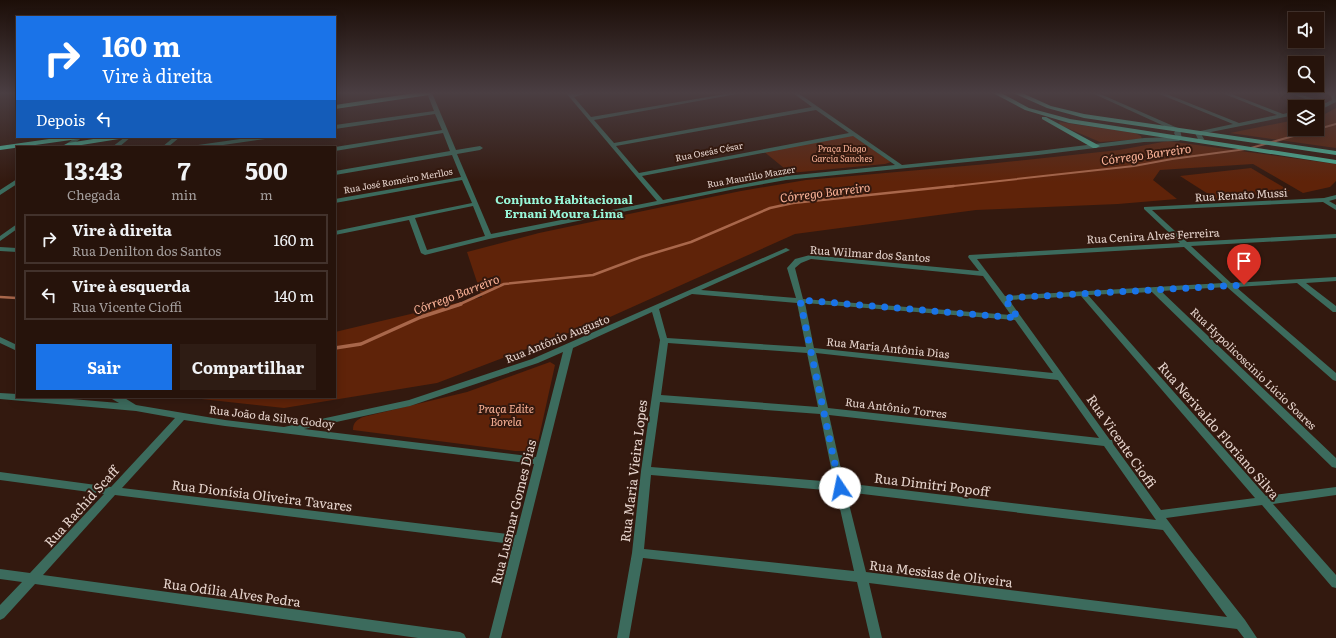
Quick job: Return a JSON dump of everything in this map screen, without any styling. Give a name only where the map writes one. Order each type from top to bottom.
[{"type":"main road","points":[[1052,123],[1096,146]]},
{"type":"main road","points":[[1080,123],[1336,162]]},
{"type":"main road","points":[[1128,123],[1336,153]]},
{"type":"main road","points":[[1222,127],[1225,133],[1236,138]]},
{"type":"main road","points":[[1131,131],[1141,135],[1145,138],[1144,140]]},
{"type":"main road","points":[[0,148],[72,138]]},
{"type":"main road","points":[[67,146],[113,138]]},
{"type":"main road","points":[[0,154],[16,152]]},
{"type":"street","points":[[336,127],[363,123]]},
{"type":"street","points":[[441,123],[489,237]]},
{"type":"street","points":[[593,123],[661,202]]},
{"type":"street","points":[[612,145],[735,123]]},
{"type":"street","points":[[838,123],[900,166]]},
{"type":"street","points":[[1149,126],[1154,123]]},
{"type":"street","points":[[1161,123],[1178,130],[1177,133],[1179,139]]},
{"type":"street","points":[[1200,141],[1201,139],[1198,133],[1243,123]]},
{"type":"street","points":[[336,149],[444,131]]},
{"type":"street","name":"Rua Oseás César","points":[[638,175],[854,134]]},
{"type":"street","points":[[67,146],[78,138]]},
{"type":"street","points":[[116,146],[127,138]]},
{"type":"street","points":[[166,146],[176,138]]},
{"type":"street","points":[[205,146],[258,138]]},
{"type":"street","name":"Rua Maurilio Mazzer","points":[[411,217],[425,253],[489,237],[786,178],[1038,153],[1144,140],[1179,139]]},
{"type":"street","points":[[336,173],[480,148]]},
{"type":"street","name":"Rua José Romeiro Merllos","points":[[336,201],[464,178]]},
{"type":"street","points":[[0,193],[16,182]]},
{"type":"street","name":"Rua Renato Mussi","points":[[1184,244],[1146,208],[1324,200],[1336,197]]},
{"type":"street","points":[[1324,200],[1336,208]]},
{"type":"street","points":[[336,233],[475,204]]},
{"type":"street","points":[[0,239],[16,227]]},
{"type":"street","name":"Rua Cenira Alves Ferreira","points":[[972,257],[1336,236]]},
{"type":"street","points":[[1184,244],[1336,378]]},
{"type":"street","points":[[0,249],[16,250]]},
{"type":"street","name":"Rua Antônio Augusto","points":[[280,430],[410,403],[536,361],[786,250]]},
{"type":"street","name":"Rua Wilmar dos Santos","points":[[800,300],[791,268],[798,260],[810,257],[985,274]]},
{"type":"street","name":"Rua Vicente Cioffi","points":[[972,257],[1004,298],[1109,443],[1166,526],[1251,638]]},
{"type":"street","points":[[1004,298],[1336,279]]},
{"type":"street","points":[[1300,282],[1336,310]]},
{"type":"street","name":"Rua Hypolicoscinio Lúcio Soares","points":[[1155,290],[1336,464]]},
{"type":"street","points":[[691,292],[1018,318]]},
{"type":"street","name":"Rua Nerivaldo Floriano Silva","points":[[1083,294],[1336,583]]},
{"type":"street","points":[[800,300],[825,411],[840,488],[876,638]]},
{"type":"street","name":"Rua Maria Vieira Lopes","points":[[623,638],[638,553],[646,471],[664,340],[655,308]]},
{"type":"street","points":[[0,340],[16,348]]},
{"type":"street","name":"Rua Maria Antônia Dias","points":[[664,340],[811,350],[1061,377]]},
{"type":"street","name":"Rua Lusmar Gomes Dias","points":[[495,638],[569,346]]},
{"type":"street","name":"Rua João da Silva Godoy","points":[[0,396],[16,397]]},
{"type":"street","name":"Rua João da Silva Godoy","points":[[23,398],[136,408],[225,423],[540,461]]},
{"type":"street","points":[[117,398],[136,408]]},
{"type":"street","name":"Rua Antônio Torres","points":[[656,398],[825,411],[1109,443]]},
{"type":"street","name":"Rua Rachid Scaff","points":[[0,614],[182,416]]},
{"type":"street","name":"Rua Dimitri Popoff","points":[[646,471],[840,488],[1166,526]]},
{"type":"street","name":"Rua Dionísia Oliveira Tavares","points":[[0,476],[520,540]]},
{"type":"street","points":[[1158,515],[1264,502],[1336,491]]},
{"type":"street","name":"Rua Messias de Oliveira","points":[[638,553],[862,577],[1241,624]]},
{"type":"street","name":"Rua Odília Alves Pedra","points":[[0,574],[460,638]]},
{"type":"green space","points":[[1059,123],[1064,123],[1135,133],[1141,136],[1142,139],[1100,142],[1060,125]]},
{"type":"green space","points":[[1288,123],[1288,136],[1324,136],[1324,123],[1336,123],[1336,148],[1230,133]]},
{"type":"green space","name":"Praça Diogo Garcia Sanches","points":[[852,135],[891,162],[885,164],[790,173],[762,150]]},
{"type":"green space","points":[[1168,141],[1336,164],[1336,181],[1330,187],[1303,193],[1253,164],[1160,170],[1153,180],[1177,199],[1118,204],[976,210],[795,234],[610,317],[437,383],[284,408],[192,398],[336,398],[336,332],[482,297],[467,252],[539,233],[741,191],[806,180],[987,164],[1119,150]]},
{"type":"green space","points":[[1251,168],[1290,191],[1216,199],[1180,176]]},
{"type":"green space","name":"Praça Edite Borela","points":[[550,362],[555,365],[538,442],[530,451],[515,451],[353,430],[356,422],[363,417],[467,392]]},
{"type":"waterway","name":"Córrego Barreiro","points":[[1251,148],[1336,124]]},
{"type":"waterway","name":"Córrego Barreiro","points":[[954,186],[1134,166],[1172,159],[1246,149]]},
{"type":"waterway","name":"Córrego Barreiro","points":[[458,305],[504,284],[593,275],[641,257],[691,242],[770,208],[793,203],[954,186]]},
{"type":"waterway","name":"Córrego Barreiro","points":[[945,187],[954,186]]},
{"type":"waterway","name":"Córrego Barreiro","points":[[0,297],[16,298]]},
{"type":"waterway","name":"Córrego Barreiro","points":[[336,348],[361,344],[421,317],[458,305]]},
{"type":"district","name":"Conjunto Habitacional Ernani Moura Lima","points":[[564,206]]},
{"type":"route","points":[[840,488],[825,411],[800,300],[1018,318],[1004,298],[1244,285]]}]
